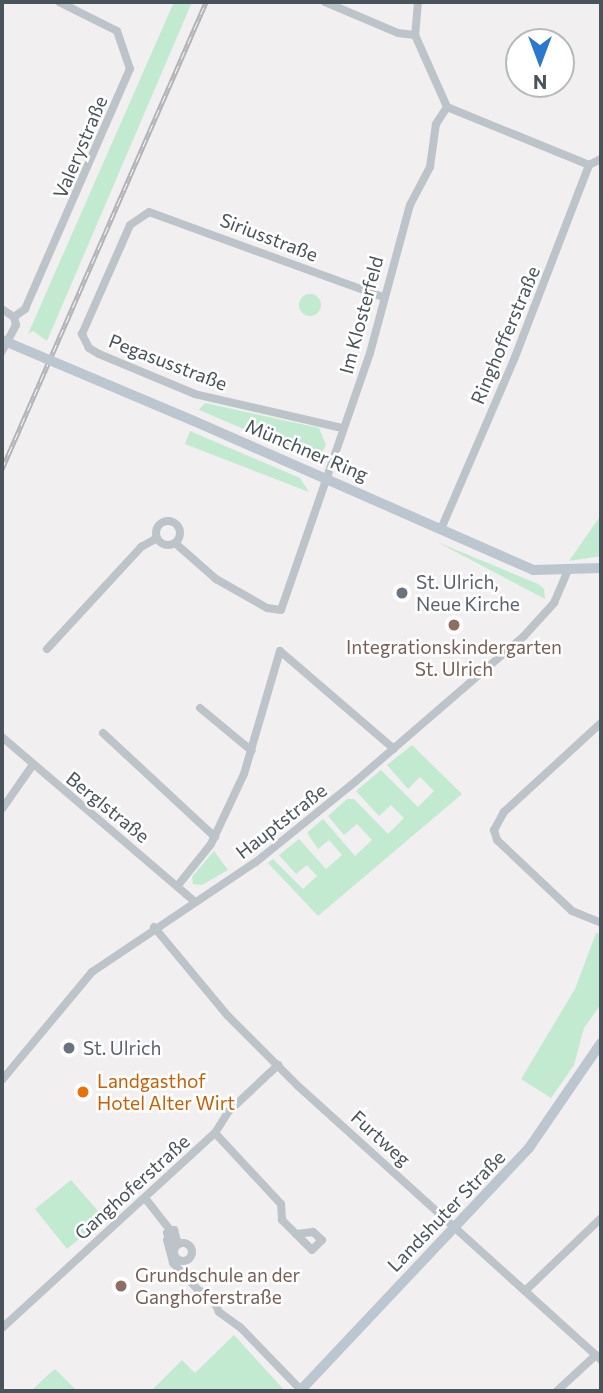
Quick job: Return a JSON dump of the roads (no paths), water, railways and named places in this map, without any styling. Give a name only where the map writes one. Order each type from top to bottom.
[{"type":"main road","name":"Münchner Ring","points":[[2,340],[325,477],[534,570],[567,572],[601,568]]},
{"type":"main road","name":"Landshuter Straße","points":[[300,1391],[456,1227],[550,1122],[601,1043]]},
{"type":"street","name":"Valerystraße","points":[[2,351],[16,325],[14,317],[30,298],[130,69],[117,32],[71,4],[59,2]]},
{"type":"street","points":[[325,2],[398,33],[415,35]]},
{"type":"street","points":[[418,2],[415,35],[447,107],[589,165],[601,159]]},
{"type":"street","name":"Im Klosterfeld","points":[[175,543],[216,579],[267,608],[281,610],[385,298],[410,205],[425,181],[430,142],[447,107]]},
{"type":"street","name":"Ringhofferstraße","points":[[441,529],[585,185],[589,165]]},
{"type":"street","name":"Siriusstraße","points":[[141,214],[156,212],[385,298]]},
{"type":"street","name":"Pegasusstraße","points":[[141,214],[130,225],[84,327],[83,340],[89,348],[195,394],[342,428]]},
{"type":"street","points":[[2,309],[14,317]]},
{"type":"street","points":[[172,522],[180,530],[175,543],[165,545],[157,538],[159,524],[172,522]]},
{"type":"street","points":[[47,649],[141,547],[157,538]]},
{"type":"street","name":"Hauptstraße","points":[[2,1080],[23,1059],[74,991],[116,952],[292,835],[537,623],[557,597],[567,572]]},
{"type":"street","points":[[179,884],[215,837],[252,751],[279,651],[394,749]]},
{"type":"street","points":[[200,708],[252,751]]},
{"type":"street","points":[[601,723],[495,822],[494,830],[497,840],[572,911],[601,923]]},
{"type":"street","points":[[103,733],[215,837]]},
{"type":"street","name":"Berglstraße","points":[[2,737],[28,756],[32,766],[179,884],[195,902]]},
{"type":"street","points":[[2,809],[32,766]]},
{"type":"street","name":"Furtweg","points":[[155,927],[191,975],[278,1065],[598,1357]]},
{"type":"street","name":"Ganghoferstraße","points":[[2,1328],[215,1133],[228,1112],[278,1065]]},
{"type":"street","points":[[215,1133],[281,1204],[282,1220],[296,1234]]},
{"type":"street","points":[[145,1198],[170,1230],[175,1261],[198,1290],[211,1296],[226,1320],[240,1327],[300,1391]]},
{"type":"street","points":[[525,1291],[601,1218]]},
{"type":"street","points":[[174,1242],[186,1243],[192,1252],[188,1259],[175,1261]]},
{"type":"street","points":[[557,1391],[598,1357]]},
{"type":"railway","points":[[2,469],[206,2]]},
{"type":"place","name":"St. Ulrich, Neue Kirche","points":[[402,593]]},
{"type":"place","name":"Integrationskindergarten St. Ulrich","points":[[454,625]]},
{"type":"place","name":"St. Ulrich","points":[[69,1048]]},
{"type":"place","name":"Landgasthof Hotel Alter Wirt","points":[[83,1092]]},
{"type":"place","name":"Grundschule an der Ganghoferstraße","points":[[121,1286]]}]
